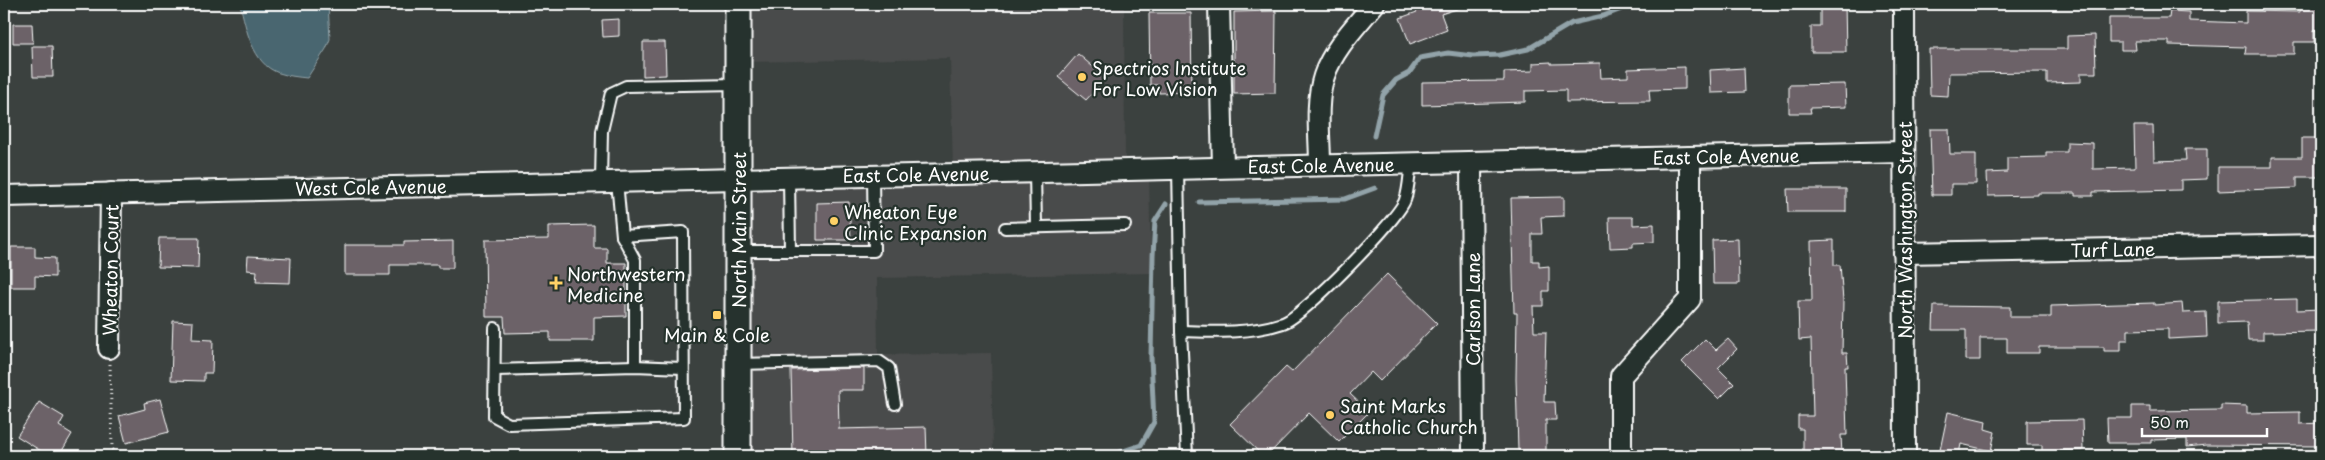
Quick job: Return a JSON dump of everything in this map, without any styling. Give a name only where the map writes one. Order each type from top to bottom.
[{"type":"street","name":"North Main Street","points":[[738,4],[738,456]]},
{"type":"street","points":[[1219,4],[1222,167]]},
{"type":"street","points":[[1320,165],[1320,96],[1324,78],[1335,55],[1374,4]]},
{"type":"street","name":"North Washington Street","points":[[1904,4],[1905,456]]},
{"type":"street","name":"East Cole Avenue","points":[[738,178],[1904,152]]},
{"type":"street","points":[[1621,456],[1621,376],[1690,299],[1690,156]]},
{"type":"street","name":"Carlson Lane","points":[[1471,162],[1473,456]]},
{"type":"street","name":"West Cole Avenue","points":[[4,196],[738,178]]},
{"type":"street","name":"Wheaton Court","points":[[109,348],[111,193]]},
{"type":"street","name":"Turf Lane","points":[[1904,253],[2321,245]]},
{"type":"lane","points":[[635,366],[635,260],[622,236],[609,181],[602,131],[611,93],[626,86],[738,84]]},
{"type":"lane","points":[[1182,331],[1236,333],[1285,323],[1327,288],[1382,233],[1405,202],[1411,163]]},
{"type":"lane","points":[[1178,168],[1187,456]]},
{"type":"lane","points":[[1035,171],[1036,227]]},
{"type":"lane","points":[[738,251],[874,251],[873,175]]},
{"type":"lane","points":[[789,177],[790,251]]},
{"type":"lane","points":[[1005,228],[1125,225]]},
{"type":"lane","points":[[495,328],[494,416],[509,424],[684,418],[683,232],[622,236]]},
{"type":"lane","points":[[738,364],[879,361],[889,368],[895,404]]},
{"type":"lane","points":[[495,370],[635,366],[683,368]]},
{"type":"path","points":[[109,348],[112,448],[115,456]]},
{"type":"shaded area","points":[[739,4],[1124,4],[1125,164],[953,169],[950,58],[739,62]]},
{"type":"shaded area","points":[[1149,173],[1151,273],[877,278],[878,355],[991,353],[993,456],[745,456],[742,183]]},
{"type":"water","points":[[240,4],[328,4],[330,39],[326,49],[307,78],[279,73],[262,62],[256,54],[248,34]]},
{"type":"building","points":[[1414,4],[1466,4],[1466,6],[1441,14],[1447,30],[1410,44],[1400,18],[1417,12]]},
{"type":"building","points":[[1820,4],[1845,4],[1846,52],[1811,52],[1811,26],[1820,26]]},
{"type":"building","points":[[2300,6],[2321,6],[2321,30],[2314,30],[2314,42],[2294,42],[2294,54],[2245,54],[2246,47],[2169,45],[2169,41],[2135,41],[2136,50],[2121,50],[2121,42],[2109,42],[2109,18],[2169,18],[2170,11],[2189,12],[2189,21],[2246,23],[2246,11],[2300,12]]},
{"type":"building","points":[[1276,11],[1275,93],[1234,94],[1234,12]]},
{"type":"building","points":[[1149,13],[1191,13],[1192,92],[1159,93],[1159,85],[1150,85]]},
{"type":"building","points":[[619,19],[619,36],[603,37],[602,20]]},
{"type":"building","points":[[13,24],[32,24],[33,43],[13,43]]},
{"type":"building","points":[[2095,35],[2096,73],[2081,73],[2081,82],[2047,83],[2047,72],[1949,73],[1948,96],[1930,95],[1929,49],[2067,49],[2067,36]]},
{"type":"building","points":[[643,42],[665,42],[666,75],[643,76]]},
{"type":"building","points":[[32,46],[52,46],[53,77],[33,77]]},
{"type":"building","name":"Spectrios Institute For Low Vision","points":[[1078,54],[1106,78],[1086,100],[1058,77]]},
{"type":"building","points":[[1551,62],[1551,64],[1600,63],[1601,78],[1628,77],[1628,69],[1685,67],[1685,89],[1649,90],[1650,101],[1566,102],[1566,90],[1525,91],[1525,102],[1422,105],[1422,82],[1504,81],[1504,72],[1533,71],[1533,63]]},
{"type":"building","points":[[1744,68],[1745,92],[1711,93],[1710,70]]},
{"type":"building","points":[[1845,84],[1846,107],[1810,108],[1811,113],[1789,113],[1789,85]]},
{"type":"building","points":[[2134,126],[2153,126],[2154,161],[2186,160],[2185,149],[2207,149],[2207,179],[2181,180],[2181,190],[2093,192],[2093,196],[2075,196],[2075,193],[2038,193],[2038,195],[1988,196],[1987,173],[2007,172],[2007,158],[2046,157],[2046,152],[2067,152],[2067,142],[2093,143],[2093,169],[2135,168]]},
{"type":"building","points":[[1930,129],[1949,129],[1950,154],[1976,154],[1976,184],[1951,184],[1951,195],[1932,195]]},
{"type":"building","points":[[2302,138],[2321,138],[2321,177],[2297,177],[2297,188],[2218,191],[2218,167],[2272,167],[2272,157],[2302,157]]},
{"type":"building","points":[[1787,189],[1846,189],[1846,212],[1788,212]]},
{"type":"building","points":[[1564,197],[1564,216],[1541,217],[1542,234],[1532,234],[1532,261],[1539,261],[1539,267],[1549,266],[1549,291],[1543,291],[1543,306],[1533,306],[1534,332],[1546,332],[1544,402],[1555,402],[1556,420],[1546,420],[1546,450],[1518,450],[1517,313],[1514,313],[1511,198]]},
{"type":"building","name":"Wheaton Eye Clinic Expansion","points":[[849,202],[851,240],[817,240],[817,203]]},
{"type":"building","points":[[1609,217],[1633,217],[1633,225],[1654,224],[1654,242],[1633,243],[1633,247],[1610,248]]},
{"type":"building","name":"Northwestern Medicine","points":[[594,225],[594,248],[607,248],[607,263],[626,263],[626,316],[594,317],[594,341],[550,341],[550,332],[505,333],[504,317],[486,317],[485,240],[549,239],[549,226]]},
{"type":"building","points":[[159,238],[199,238],[198,268],[158,267]]},
{"type":"building","points":[[1738,239],[1739,284],[1713,284],[1712,240]]},
{"type":"building","points":[[1834,240],[1834,265],[1840,265],[1843,300],[1842,353],[1847,353],[1848,367],[1845,367],[1847,435],[1841,435],[1842,455],[1803,456],[1803,429],[1798,429],[1798,416],[1813,416],[1811,339],[1799,340],[1798,301],[1812,301],[1811,241]]},
{"type":"building","points":[[453,241],[453,268],[438,268],[438,265],[390,265],[390,275],[345,275],[345,245],[404,245],[404,242]]},
{"type":"building","points":[[11,247],[35,247],[35,257],[55,258],[55,277],[35,276],[35,287],[11,287]]},
{"type":"building","points":[[248,256],[291,258],[290,283],[256,282],[257,271],[247,270]]},
{"type":"building","points":[[1387,274],[1437,323],[1380,381],[1371,372],[1350,394],[1369,412],[1339,442],[1309,413],[1267,456],[1263,456],[1230,424],[1286,367],[1292,372]]},
{"type":"building","points":[[2297,299],[2297,310],[2321,309],[2321,331],[2263,332],[2263,340],[2248,340],[2247,322],[2218,323],[2218,301]]},
{"type":"building","points":[[2154,303],[2154,305],[2182,303],[2183,313],[2206,312],[2207,337],[2168,339],[2168,329],[2128,330],[2128,340],[2121,340],[2121,351],[2104,351],[2104,347],[2039,347],[2039,353],[2007,353],[2007,338],[1980,338],[1980,360],[1966,360],[1966,330],[1933,330],[1934,306],[2010,307],[2010,317],[2051,317],[2051,306]]},
{"type":"building","points":[[173,321],[193,322],[192,339],[213,340],[212,373],[204,373],[204,381],[171,380]]},
{"type":"building","points":[[1705,339],[1716,350],[1728,339],[1737,349],[1718,368],[1734,384],[1719,399],[1682,362]]},
{"type":"building","points":[[864,368],[864,390],[838,390],[839,429],[926,427],[927,456],[793,456],[791,370]]},
{"type":"building","points":[[160,399],[169,432],[126,443],[119,416],[145,409],[144,403]]},
{"type":"building","points":[[39,402],[64,417],[59,426],[72,434],[59,456],[49,456],[17,436]]},
{"type":"building","points":[[2221,405],[2247,406],[2247,413],[2300,412],[2300,424],[2321,423],[2321,446],[2206,445],[2187,447],[2187,439],[2151,440],[2151,443],[2108,443],[2107,418],[2132,418],[2132,406],[2150,406],[2150,411],[2221,410]]},
{"type":"building","points":[[1948,412],[1986,421],[1985,429],[1995,432],[1991,451],[1961,444],[1959,454],[1940,450]]},
{"type":"building","points":[[2082,420],[2083,450],[2042,451],[2042,445],[2027,445],[2027,421]]},
{"type":"waterway","points":[[1374,136],[1383,95],[1396,80],[1409,73],[1420,58],[1448,53],[1473,56],[1500,55],[1528,49],[1572,23],[1603,16],[1635,4]]},
{"type":"waterway","points":[[1199,202],[1345,199],[1375,188]]},
{"type":"waterway","points":[[1108,456],[1141,445],[1154,422],[1151,357],[1153,256],[1155,221],[1166,204]]},
{"type":"place","name":"Spectrios Institute For Low Vision","points":[[1082,77]]},
{"type":"place","name":"Wheaton Eye Clinic Expansion","points":[[834,221]]},
{"type":"place","name":"Northwestern Medicine","points":[[556,283]]},
{"type":"place","name":"Main & Cole","points":[[717,315]]},
{"type":"place","name":"Saint Marks Catholic Church","points":[[1330,415]]}]
